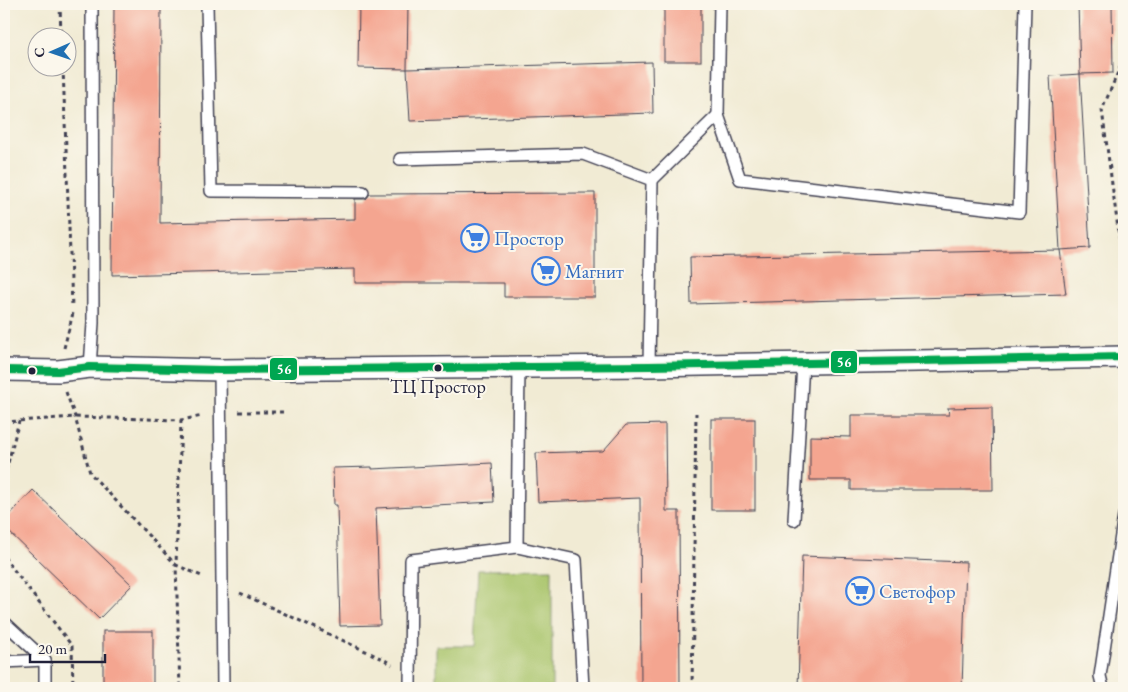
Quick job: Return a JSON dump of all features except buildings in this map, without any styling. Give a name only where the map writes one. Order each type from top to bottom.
[{"type":"street","points":[[4,370],[649,366],[1124,357]]},
{"type":"lane","points":[[90,368],[93,323],[92,4]]},
{"type":"lane","points":[[207,4],[211,191],[363,192]]},
{"type":"lane","points":[[720,4],[718,115],[740,179],[1019,212],[1025,4]]},
{"type":"lane","points":[[649,366],[652,180],[718,115]]},
{"type":"lane","points":[[400,159],[583,154],[652,180]]},
{"type":"lane","points":[[794,520],[804,363]]},
{"type":"lane","points":[[518,547],[519,366]]},
{"type":"lane","points":[[220,370],[223,688]]},
{"type":"lane","points":[[1103,688],[1100,676],[1120,530],[1124,515]]},
{"type":"lane","points":[[410,685],[411,560],[518,547],[576,560],[583,688]]},
{"type":"lane","points":[[4,622],[45,660],[45,688]]},
{"type":"lane","points":[[4,662],[45,660]]},
{"type":"lane","points":[[1091,688],[1100,676]]},
{"type":"path","points":[[60,4],[61,28]]},
{"type":"path","points":[[1124,58],[1102,110],[1124,273]]},
{"type":"path","points":[[63,78],[73,315]]},
{"type":"path","points":[[4,422],[75,417],[181,420],[220,412],[283,412]]},
{"type":"path","points":[[692,688],[696,413]]},
{"type":"path","points":[[75,417],[90,472],[176,565]]},
{"type":"path","points":[[180,688],[176,565],[181,420]]},
{"type":"path","points":[[4,478],[19,421]]},
{"type":"path","points":[[4,557],[72,646],[73,688]]},
{"type":"path","points":[[285,613],[385,660],[410,685]]},
{"type":"green space","points":[[552,569],[552,688],[436,688],[436,646],[474,646],[478,570]]},
{"type":"transit line","name":"56","points":[[4,370],[58,371],[90,367],[220,370],[649,366],[1124,357]]},
{"type":"place","name":"Простор","points":[[475,238]]},
{"type":"place","name":"Магнит","points":[[546,271]]},
{"type":"place","name":"ТЦ Простор","points":[[438,368]]},
{"type":"place","name":"Светофор","points":[[860,591]]}]
